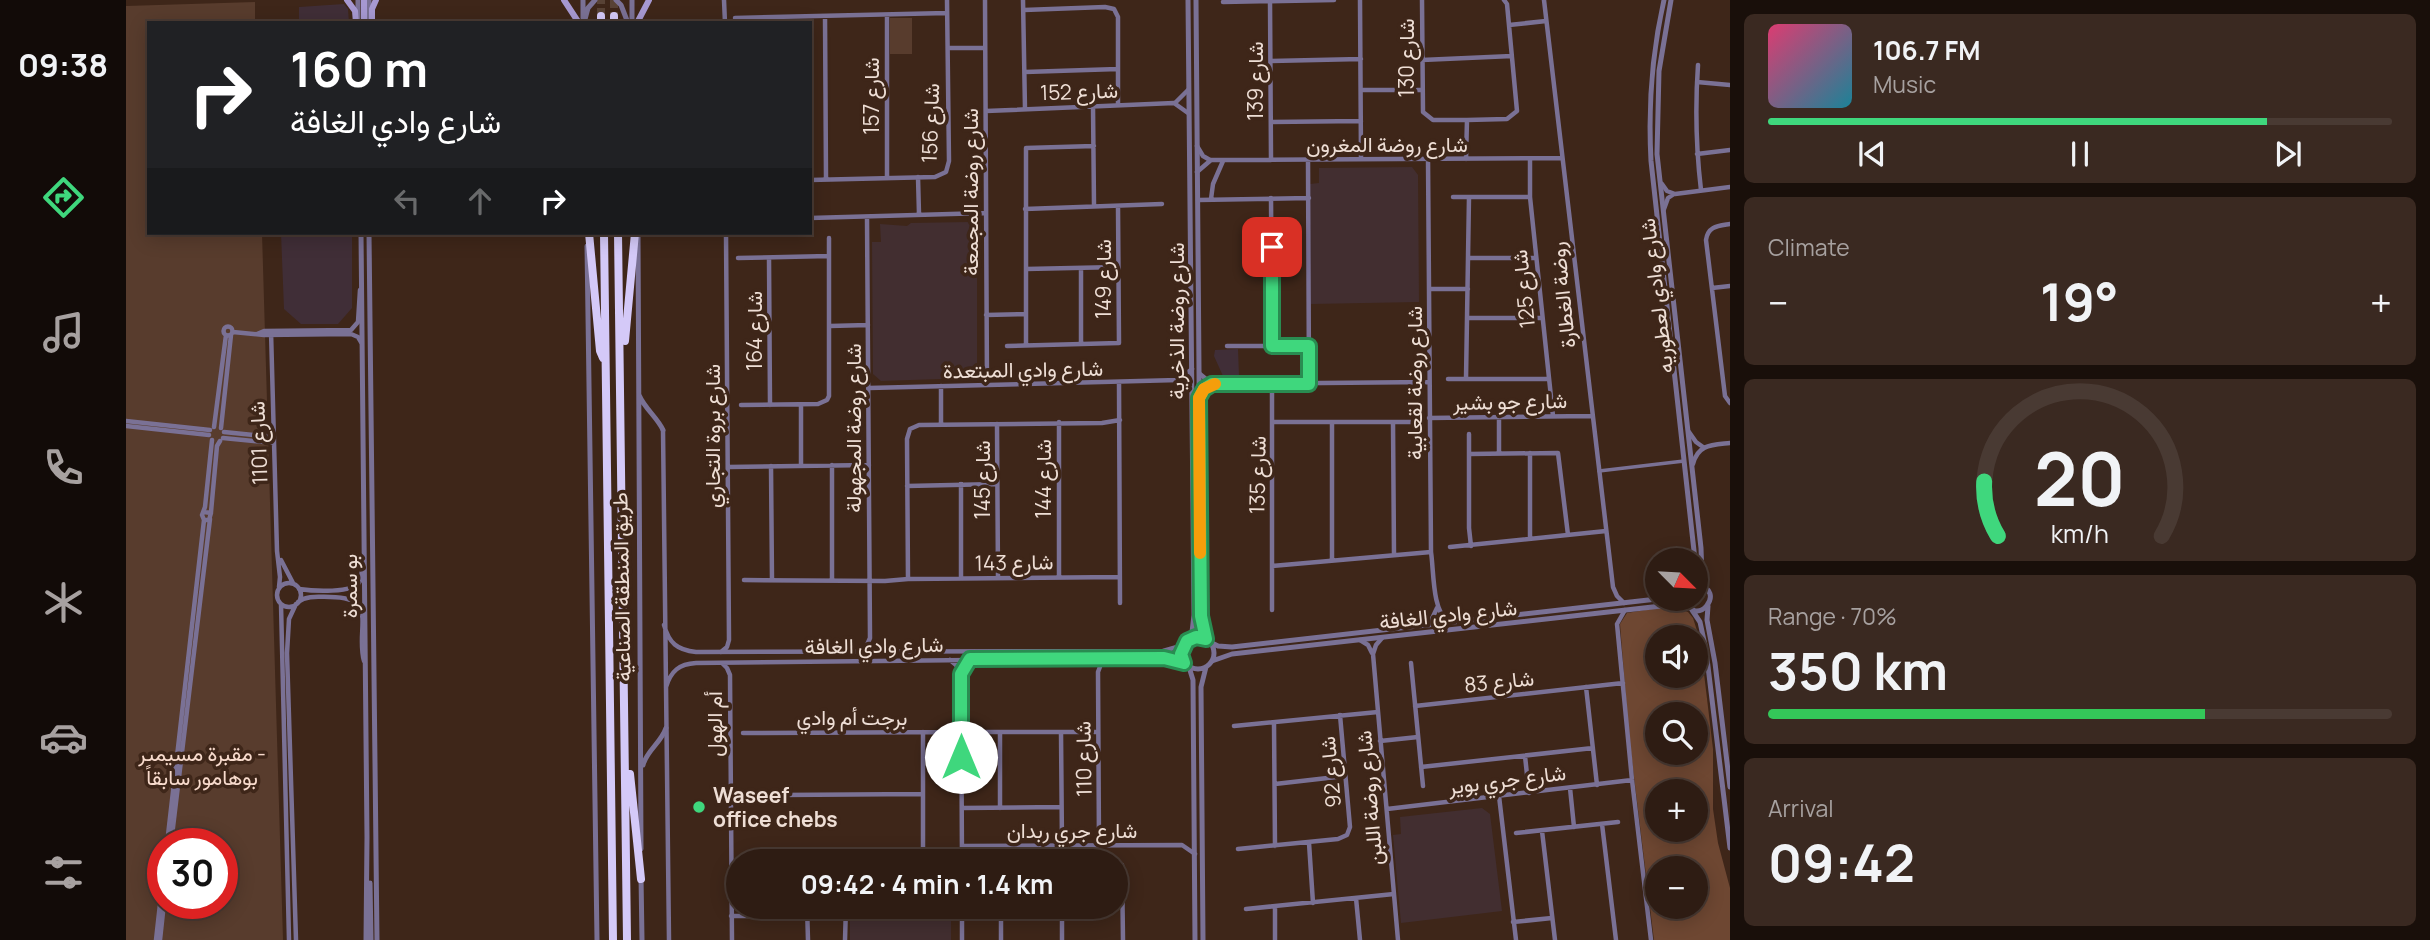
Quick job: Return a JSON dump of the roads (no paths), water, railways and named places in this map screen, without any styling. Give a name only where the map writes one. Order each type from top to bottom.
[{"type":"highway","points":[[588,235],[600,351],[606,364]]},
{"type":"highway","name":"طريق المنطقة الصناعية","points":[[604,235],[613,940]]},
{"type":"highway","name":"طريق المنطقة الصناعية","points":[[618,235],[627,940]]},
{"type":"highway","points":[[621,376],[636,235]]},
{"type":"highway","points":[[625,744],[641,879]]},
{"type":"main road","points":[[347,0],[355,11],[357,21]]},
{"type":"main road","points":[[366,0],[368,21]]},
{"type":"main road","points":[[369,21],[376,0]]},
{"type":"main road","points":[[564,0],[580,21]]},
{"type":"main road","points":[[633,21],[649,0]]},
{"type":"street","points":[[357,21],[358,0]]},
{"type":"street","points":[[582,21],[583,0]]},
{"type":"street","points":[[583,21],[595,0]]},
{"type":"street","points":[[616,0],[631,21]]},
{"type":"street","points":[[632,0],[632,21]]},
{"type":"street","points":[[724,0],[725,21]]},
{"type":"street","name":"شارع 156","points":[[812,180],[941,176],[948,167],[947,0]]},
{"type":"street","name":"شارع روضة المجمعة","points":[[985,0],[987,384]]},
{"type":"street","points":[[1023,0],[1025,109]]},
{"type":"street","name":"شارع روضة الذخرية","points":[[1185,643],[1192,632],[1194,615],[1188,0]]},
{"type":"street","name":"شارع روضة الذخرية","points":[[1196,0],[1201,616],[1208,640]]},
{"type":"street","points":[[1223,2],[1334,0]]},
{"type":"street","points":[[1360,0],[1361,159]]},
{"type":"street","name":"شارع 130","points":[[1422,0],[1422,108],[1425,116],[1433,120],[1507,119],[1515,115],[1518,107],[1504,0]]},
{"type":"street","name":"روضة الغطارة","points":[[1544,0],[1606,531],[1614,587],[1625,606]]},
{"type":"street","name":"شارع وادي لعطوريه","points":[[1664,0],[1655,45],[1649,132],[1694,548]]},
{"type":"street","name":"شارع وادي لعطوريه","points":[[1671,0],[1662,46],[1657,94],[1659,178],[1693,468],[1700,548]]},
{"type":"street","name":"شارع 139","points":[[1270,1],[1271,160]]},
{"type":"street","points":[[1024,10],[1114,9],[1118,17],[1118,105]]},
{"type":"street","points":[[735,18],[767,20],[947,13]]},
{"type":"street","name":"شارع 157","points":[[887,15],[887,178]]},
{"type":"street","points":[[825,16],[826,179]]},
{"type":"street","points":[[1509,25],[1546,21]]},
{"type":"street","points":[[948,48],[985,47]]},
{"type":"street","points":[[1422,60],[1512,57]]},
{"type":"street","points":[[1270,61],[1361,59]]},
{"type":"street","points":[[1698,65],[1697,153],[1701,190]]},
{"type":"street","points":[[1025,72],[1118,69]]},
{"type":"street","points":[[1697,82],[1730,85]]},
{"type":"street","points":[[1189,89],[1174,103],[1189,114]]},
{"type":"street","points":[[1361,90],[1422,90]]},
{"type":"street","name":"شارع 152","points":[[986,111],[1174,103]]},
{"type":"street","points":[[1093,106],[1094,206]]},
{"type":"street","points":[[1466,159],[1467,120]]},
{"type":"street","points":[[1271,122],[1361,121]]},
{"type":"street","points":[[1196,145],[1200,152],[1211,160],[1196,173]]},
{"type":"street","points":[[1026,345],[1026,148],[1094,146]]},
{"type":"street","points":[[1697,153],[1730,150]]},
{"type":"street","name":"شارع روضة لقعابية","points":[[1428,158],[1431,552],[1438,607],[1441,616],[1449,623]]},
{"type":"street","name":"شارع روضة المغرون","points":[[1211,160],[1562,158]]},
{"type":"street","name":"شارع 125","points":[[1530,159],[1535,258],[1553,415]]},
{"type":"street","points":[[1211,199],[1213,184],[1224,160]]},
{"type":"street","points":[[1308,160],[1309,384]]},
{"type":"street","name":"شارع 156","points":[[918,177],[919,215]]},
{"type":"street","points":[[1659,178],[1665,189],[1675,194]]},
{"type":"street","points":[[1663,215],[1666,202],[1675,194],[1730,187]]},
{"type":"street","points":[[1453,197],[1530,197]]},
{"type":"street","points":[[1466,379],[1469,197]]},
{"type":"street","points":[[1271,198],[1272,346]]},
{"type":"street","points":[[1196,200],[1309,198]]},
{"type":"street","points":[[1026,209],[1162,204]]},
{"type":"street","name":"شارع 149","points":[[1007,346],[1119,343],[1118,206]]},
{"type":"street","points":[[812,218],[986,213]]},
{"type":"street","name":"شارع روضة المجهولة","points":[[867,217],[870,638]]},
{"type":"street","points":[[1730,224],[1711,228],[1707,235],[1725,396],[1730,403]]},
{"type":"street","name":"بو سمرة","points":[[361,235],[366,940]]},
{"type":"street","name":"بو سمرة","points":[[369,235],[377,940]]},
{"type":"street","name":"طريق المنطقة الصناعية","points":[[588,235],[597,940]]},
{"type":"street","name":"طريق المنطقة الصناعية","points":[[636,235],[642,940]]},
{"type":"street","name":"شارع بروة التجاري","points":[[726,235],[729,640]]},
{"type":"street","points":[[741,405],[822,403],[829,396],[829,238]]},
{"type":"street","points":[[738,258],[829,256]]},
{"type":"street","name":"شارع 164","points":[[769,258],[770,405]]},
{"type":"street","points":[[1468,258],[1535,258]]},
{"type":"street","points":[[1026,270],[1118,267]]},
{"type":"street","points":[[1081,268],[1081,344]]},
{"type":"street","points":[[230,334],[351,330],[358,322],[358,296],[362,286]]},
{"type":"street","points":[[1712,288],[1730,286]]},
{"type":"street","points":[[1429,289],[1468,289]]},
{"type":"street","points":[[986,315],[1026,314]]},
{"type":"street","points":[[1468,318],[1542,318]]},
{"type":"street","points":[[830,326],[868,325]]},
{"type":"street","points":[[271,333],[351,334],[358,337],[362,344]]},
{"type":"street","name":"شارع 1101","points":[[271,333],[279,587]]},
{"type":"street","points":[[208,517],[202,515],[211,433],[230,334]]},
{"type":"street","points":[[171,828],[217,446],[222,435],[230,334]]},
{"type":"street","points":[[1227,346],[1309,346]]},
{"type":"street","points":[[1720,348],[1730,346]]},
{"type":"street","points":[[1192,369],[1178,380],[1192,390]]},
{"type":"street","points":[[1200,374],[1212,384]]},
{"type":"street","points":[[1448,379],[1549,379]]},
{"type":"street","name":"شارع وادي المبتعدة","points":[[869,388],[1178,380]]},
{"type":"street","points":[[1119,382],[1120,603]]},
{"type":"street","points":[[1199,398],[1204,389],[1212,384],[1429,382]]},
{"type":"street","name":"شارع 135","points":[[1272,384],[1272,610]]},
{"type":"street","points":[[941,386],[942,425]]},
{"type":"street","points":[[637,389],[642,402],[659,421],[663,430]]},
{"type":"street","points":[[801,405],[801,465]]},
{"type":"street","points":[[1499,416],[1499,453]]},
{"type":"street","name":"شارع جو بشير","points":[[1429,418],[1592,416]]},
{"type":"street","points":[[908,579],[907,486],[910,429],[919,425],[1102,423],[1120,420]]},
{"type":"street","name":"شارع 144","points":[[1059,422],[1059,577]]},
{"type":"street","points":[[1273,422],[1415,422]]},
{"type":"street","points":[[1332,422],[1332,560]]},
{"type":"street","points":[[1393,422],[1394,555]]},
{"type":"street","points":[[126,424],[274,440]]},
{"type":"street","name":"شارع 145","points":[[998,424],[998,578]]},
{"type":"street","name":"طريق المنطقة الصناعية","points":[[663,430],[669,940]]},
{"type":"street","points":[[1688,430],[1693,439],[1703,447]]},
{"type":"street","points":[[211,433],[222,435]]},
{"type":"street","points":[[1469,433],[1471,546]]},
{"type":"street","points":[[1693,468],[1695,456],[1703,447],[1730,443]]},
{"type":"street","points":[[1530,453],[1530,539]]},
{"type":"street","points":[[1469,454],[1558,453],[1568,535]]},
{"type":"street","points":[[1599,471],[1685,461]]},
{"type":"street","points":[[832,465],[832,579]]},
{"type":"street","points":[[728,467],[869,465]]},
{"type":"street","points":[[771,466],[772,580]]},
{"type":"street","points":[[961,484],[961,578]]},
{"type":"street","points":[[907,486],[998,484]]},
{"type":"street","points":[[1450,547],[1606,531]]},
{"type":"street","name":"شارع 1101","points":[[278,551],[283,567],[293,583]]},
{"type":"street","points":[[1272,566],[1431,552]]},
{"type":"street","points":[[299,589],[322,591],[354,587],[359,583],[365,554]]},
{"type":"street","name":"شارع 143","points":[[744,580],[1121,577]]},
{"type":"street","points":[[289,940],[281,604],[277,598],[279,587],[286,583],[293,583],[299,589],[300,597],[289,619],[287,653],[296,940]]},
{"type":"street","points":[[1614,587],[1604,609],[1617,624],[1651,940]]},
{"type":"street","name":"شارع وادي لعطوريه","points":[[1708,594],[1708,606]]},
{"type":"street","points":[[281,604],[289,607],[303,598],[312,597],[347,597],[358,603],[362,613],[362,654],[365,666]]},
{"type":"street","name":"شارع وادي الغافة","points":[[1212,661],[1233,654],[1382,638],[1645,602]]},
{"type":"street","points":[[1617,624],[1625,606]]},
{"type":"street","name":"شارع وادي الغافة","points":[[1625,606],[1645,606]]},
{"type":"street","points":[[1429,625],[1438,607]]},
{"type":"street","name":"شارع وادي الغافة","points":[[1208,640],[1218,646],[1232,648],[1429,625],[1604,609]]},
{"type":"street","points":[[1692,611],[1700,622],[1706,650],[1730,848]]},
{"type":"street","points":[[1708,611],[1730,787]]},
{"type":"street","points":[[664,625],[673,645],[691,652],[686,657],[690,663],[674,671],[666,687]]},
{"type":"street","points":[[1195,940],[1193,680],[1181,654],[1185,643],[1196,637],[1208,640],[1214,651],[1201,687],[1203,940]]},
{"type":"street","points":[[859,652],[866,647],[870,638],[881,652]]},
{"type":"street","points":[[1373,654],[1382,638]]},
{"type":"street","points":[[720,653],[727,647],[729,640],[742,652]]},
{"type":"street","points":[[1360,640],[1373,654]]},
{"type":"street","name":"شارع وادي الغافة","points":[[691,652],[1163,651],[1185,643]]},
{"type":"street","name":"شارع روضة اللبن","points":[[1373,654],[1398,940]]},
{"type":"street","points":[[1086,658],[1094,664],[1098,673]]},
{"type":"street","points":[[1098,673],[1101,664],[1108,658]]},
{"type":"street","name":"شارع وادي الغافة","points":[[690,663],[1171,658],[1186,665]]},
{"type":"street","points":[[949,659],[957,665],[961,674],[962,846]]},
{"type":"street","points":[[961,674],[970,659]]},
{"type":"street","name":"أم الهول","points":[[721,662],[730,676],[731,849]]},
{"type":"street","name":"أم الهول","points":[[730,676],[741,662]]},
{"type":"street","points":[[1411,663],[1423,786]]},
{"type":"street","points":[[1186,665],[1197,669],[1206,667]]},
{"type":"street","name":"شارع 110","points":[[1098,673],[1099,845]]},
{"type":"street","name":"شارع 83","points":[[1415,706],[1623,683]]},
{"type":"street","points":[[1586,687],[1597,785]]},
{"type":"street","name":"شارع 92","points":[[1234,726],[1378,712]]},
{"type":"street","name":"شارع 92","points":[[1238,849],[1309,843],[1347,835],[1349,832],[1340,716]]},
{"type":"street","points":[[1274,723],[1275,846]]},
{"type":"street","points":[[641,775],[647,755],[660,741],[666,728]]},
{"type":"street","points":[[923,732],[923,849]]},
{"type":"street","name":"برجت أم وادي","points":[[743,733],[961,732]]},
{"type":"street","points":[[971,732],[1098,732]]},
{"type":"street","points":[[1000,732],[1000,808]]},
{"type":"street","points":[[1062,732],[1062,845]]},
{"type":"street","points":[[1380,741],[1418,737]]},
{"type":"street","points":[[1421,767],[1593,748]]},
{"type":"street","points":[[1525,755],[1529,793]]},
{"type":"street","points":[[1275,784],[1345,776]]},
{"type":"street","name":"شارع جري بوير","points":[[1387,810],[1632,780]]},
{"type":"street","points":[[1570,788],[1574,827]]},
{"type":"street","points":[[781,795],[923,794]]},
{"type":"street","points":[[1499,796],[1516,940]]},
{"type":"street","points":[[962,808],[1061,807]]},
{"type":"street","points":[[1516,833],[1618,822]]},
{"type":"street","points":[[1602,824],[1616,940]]},
{"type":"street","points":[[1542,831],[1555,940]]},
{"type":"street","points":[[1195,833],[1182,845],[1195,854]]},
{"type":"street","points":[[1309,843],[1313,903]]},
{"type":"street","name":"شارع جري ربدان","points":[[962,846],[1182,845]]},
{"type":"street","points":[[367,863],[371,894],[371,940]]},
{"type":"street","points":[[1246,909],[1394,894]]},
{"type":"street","points":[[1356,898],[1360,940]]},
{"type":"street","points":[[1275,907],[1275,940]]},
{"type":"street","points":[[1513,922],[1552,918]]},
{"type":"street","points":[[158,940],[160,919]]},
{"type":"street","points":[[158,940],[161,919]]},
{"type":"street","name":"أم الهول","points":[[731,919],[732,940]]},
{"type":"street","points":[[807,919],[808,940]]},
{"type":"street","points":[[845,940],[846,919]]},
{"type":"street","points":[[962,919],[962,940]]},
{"type":"street","points":[[1001,919],[1001,940]]},
{"type":"street","points":[[1062,919],[1062,940]]},
{"type":"street","points":[[1122,919],[1123,940]]},
{"type":"tunnel","points":[[601,0],[601,16]]},
{"type":"tunnel","points":[[614,0],[614,16]]},
{"type":"place","name":"Waseef office chebs","points":[[699,807]]},
{"type":"park label","name":"مقبرة مسيمير - بوهامور سابقاً","points":[[202,765]]}]
